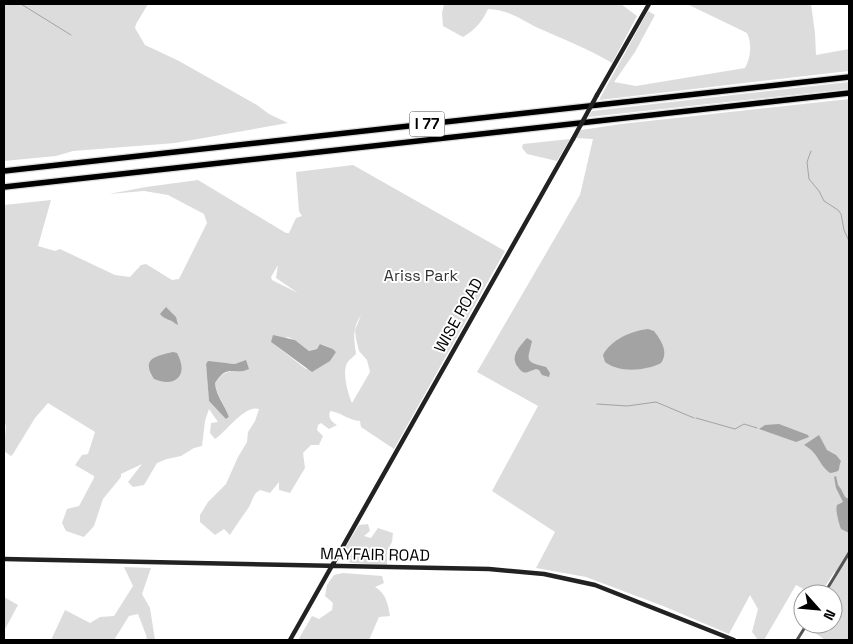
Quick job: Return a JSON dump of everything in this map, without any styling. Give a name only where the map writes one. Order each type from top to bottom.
[{"type":"highway","name":"I 77","points":[[4,170],[849,77]]},
{"type":"highway","name":"I 77","points":[[4,186],[849,93]]},
{"type":"street","name":"WISE ROAD","points":[[290,640],[649,4]]},
{"type":"street","points":[[830,584],[849,553]]},
{"type":"street","name":"MAYFAIR ROAD","points":[[4,559],[490,569],[529,572],[561,577],[611,591],[734,640]]},
{"type":"green space","points":[[4,4],[148,4],[135,28],[145,45],[179,61],[257,105],[269,114],[288,123],[175,143],[73,151],[56,156],[4,161]]},
{"type":"green space","points":[[444,4],[621,4],[637,16],[612,63],[502,11],[488,9],[478,25],[463,37],[443,26],[442,13]]},
{"type":"green space","points":[[687,4],[811,4],[816,55],[849,49],[849,71],[599,100],[648,11],[655,15],[635,52],[614,82],[636,86],[745,68],[750,50],[747,33]]},
{"type":"green space","points":[[849,82],[849,89],[588,117],[592,111]]},
{"type":"green space","points":[[849,99],[849,640],[825,640],[817,634],[843,634],[843,584],[832,584],[836,577],[835,571],[827,584],[793,584],[793,590],[764,640],[758,640],[752,632],[758,609],[750,595],[729,634],[663,606],[586,577],[536,568],[555,532],[492,491],[538,406],[477,372],[580,195],[593,139],[575,138],[581,130]]},
{"type":"green space","points":[[570,139],[557,161],[527,154],[522,148],[523,144]]},
{"type":"green space","name":"Ariss Park","points":[[353,165],[505,251],[394,449],[361,427],[360,421],[352,420],[330,411],[330,419],[337,425],[329,429],[321,423],[318,425],[317,430],[323,436],[319,445],[311,445],[303,453],[305,468],[290,493],[279,490],[279,482],[270,493],[260,490],[254,496],[249,507],[230,535],[224,529],[215,535],[200,522],[200,515],[208,502],[226,484],[247,442],[248,432],[255,421],[259,409],[242,414],[215,439],[210,433],[211,423],[218,422],[209,409],[205,421],[202,446],[194,448],[181,456],[157,463],[144,485],[133,487],[128,482],[142,464],[121,474],[121,477],[103,499],[94,526],[84,537],[66,531],[62,523],[67,509],[79,506],[94,478],[94,476],[75,465],[82,455],[88,454],[95,432],[48,403],[35,418],[13,454],[11,456],[4,451],[6,425],[4,424],[4,205],[51,200],[38,246],[55,251],[60,249],[115,275],[130,277],[141,265],[146,264],[172,280],[179,279],[207,223],[204,214],[168,195],[144,191],[109,194],[198,180],[286,233],[289,233],[296,218],[302,216],[299,211],[296,172]],"holes":[[[278,265],[276,278],[298,293],[272,280],[271,277]],[[355,330],[359,351],[367,360],[370,372],[352,403],[347,389],[345,372],[347,363],[356,354]],[[288,337],[309,351],[317,349],[321,344],[336,352],[306,369],[271,342]],[[206,364],[235,364],[243,371],[227,372],[215,383],[217,392],[229,417],[227,419],[209,401]]]},
{"type":"green space","points":[[368,524],[370,531],[364,536],[371,538],[378,528],[393,533],[392,542],[387,551],[387,565],[351,563],[342,559],[343,551],[359,525]]},
{"type":"green space","points":[[124,567],[151,568],[142,594],[150,608],[155,640],[147,640],[138,614],[129,616],[114,640],[51,640],[65,610],[90,623],[100,617],[114,616],[133,586]]},
{"type":"green space","points":[[343,573],[382,576],[384,583],[375,587],[384,596],[390,616],[379,617],[369,640],[298,640],[312,616],[319,619],[332,610],[333,603],[325,596],[327,585],[334,575]]},
{"type":"green space","points":[[4,597],[18,605],[4,631]]},
{"type":"shaded area","points":[[166,307],[176,317],[178,325],[160,314]]},
{"type":"shaded area","points":[[648,329],[654,331],[663,346],[664,355],[661,363],[648,368],[633,370],[611,366],[605,362],[603,355],[611,344],[629,334]]},
{"type":"shaded area","points":[[273,335],[295,340],[309,351],[317,349],[320,344],[336,352],[330,361],[312,372],[271,342]]},
{"type":"shaded area","points":[[527,338],[532,341],[529,352],[530,362],[546,367],[550,373],[549,377],[542,375],[536,369],[524,372],[520,370],[516,363],[516,352]]},
{"type":"shaded area","points":[[173,352],[177,353],[182,368],[178,378],[169,382],[154,379],[149,366],[152,359]]},
{"type":"shaded area","points":[[246,360],[249,369],[224,373],[215,383],[217,392],[229,417],[226,419],[209,401],[206,364],[208,361],[235,364]]},
{"type":"shaded area","points":[[779,424],[809,437],[796,442],[759,429],[765,425]]},
{"type":"shaded area","points":[[819,435],[827,450],[836,455],[841,461],[837,472],[830,473],[813,451],[804,445]]},
{"type":"shaded area","points":[[836,476],[838,485],[845,497],[849,499],[849,533],[841,529],[836,510],[837,505],[843,502],[836,488],[834,477]]},
{"type":"waterway","points":[[21,4],[71,35]]},
{"type":"waterway","points":[[811,151],[807,162],[809,179],[819,191],[824,201],[841,214],[844,230],[849,241]]},
{"type":"waterway","points":[[597,404],[627,406],[656,402],[694,418]]},
{"type":"waterway","points":[[696,418],[735,429],[744,424],[757,428]]}]
